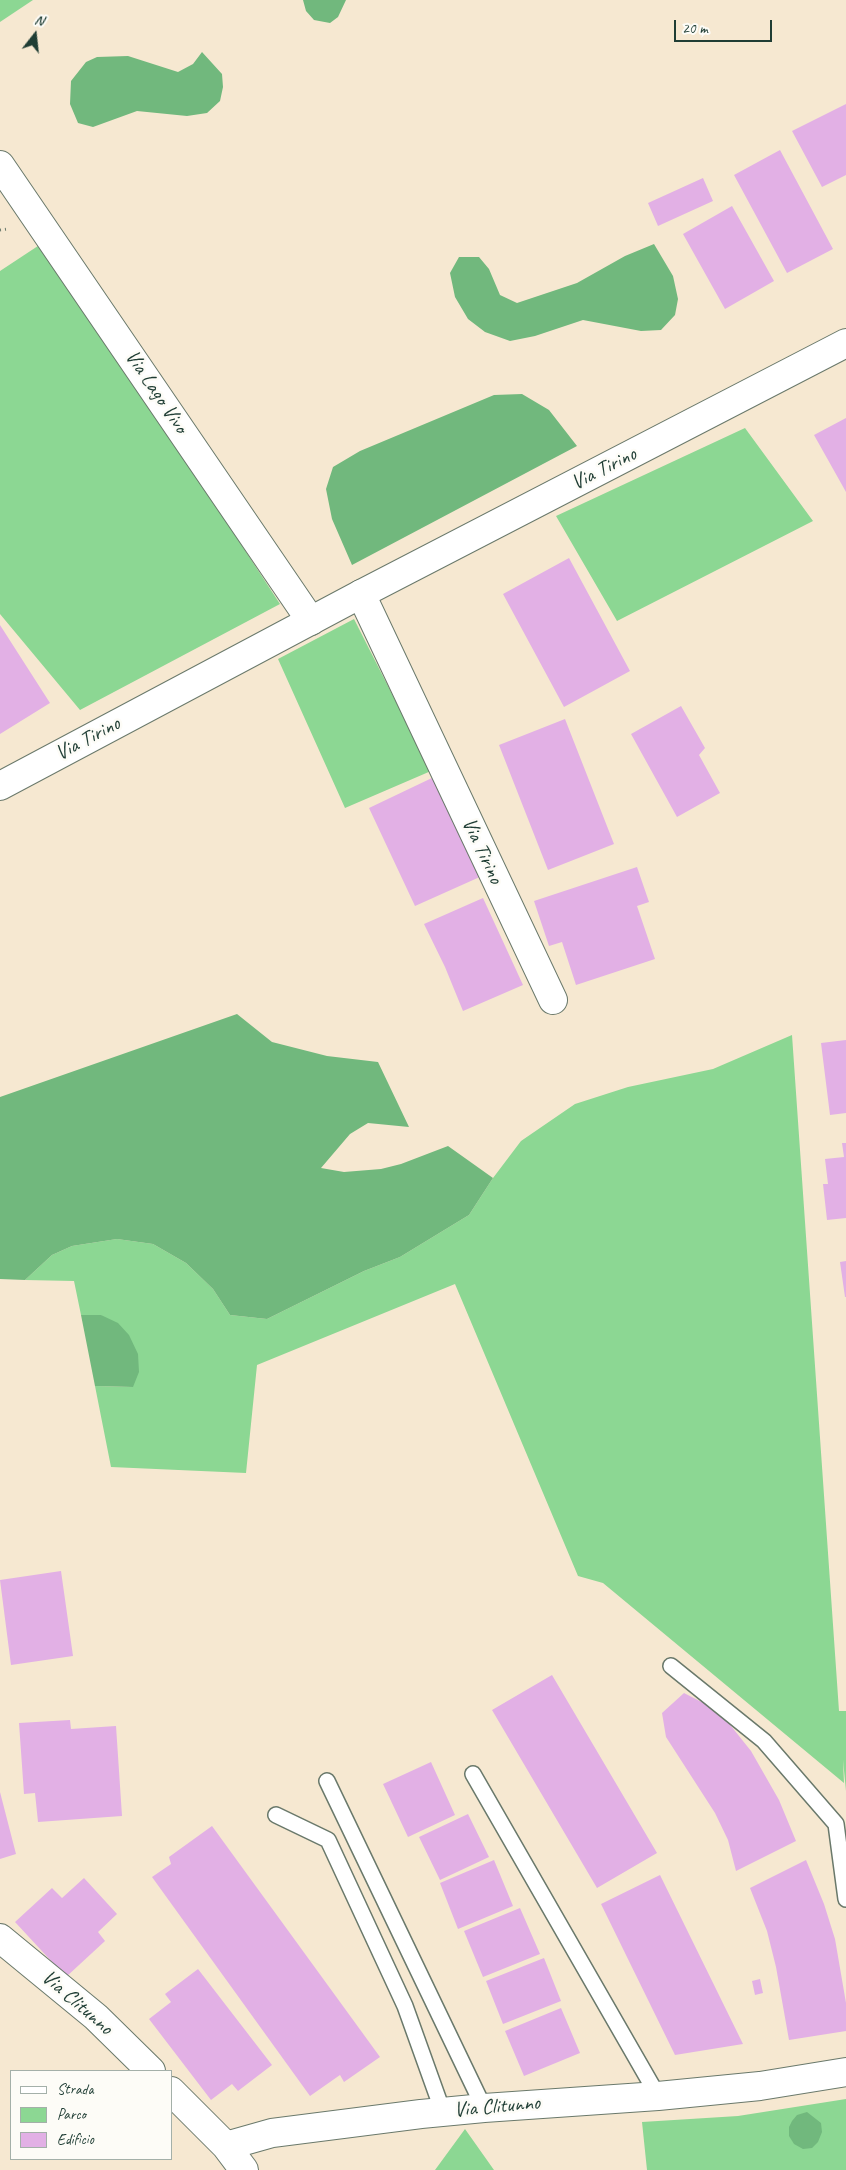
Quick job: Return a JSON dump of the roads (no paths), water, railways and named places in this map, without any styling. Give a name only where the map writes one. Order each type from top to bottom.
[{"type":"street","name":"Via Lago Vivo","points":[[0,165],[311,621]]},
{"type":"street","name":"Via Tirino","points":[[0,786],[361,594],[846,343]]},
{"type":"street","name":"Via Tirino","points":[[361,594],[552,1000]]},
{"type":"street","name":"Via Clitunno","points":[[0,1938],[96,2017],[150,2070]]},
{"type":"street","name":"Via Clitunno","points":[[226,2146],[272,2133],[443,2112],[658,2096],[760,2086],[846,2072]]},
{"type":"street","points":[[172,2092],[226,2146],[244,2170]]},
{"type":"lane","points":[[671,1666],[764,1741],[836,1824],[846,1899]]},
{"type":"lane","points":[[472,1774],[658,2096]]},
{"type":"lane","points":[[327,1781],[484,2108]]},
{"type":"lane","points":[[276,1815],[328,1840],[405,2006],[443,2112]]}]
